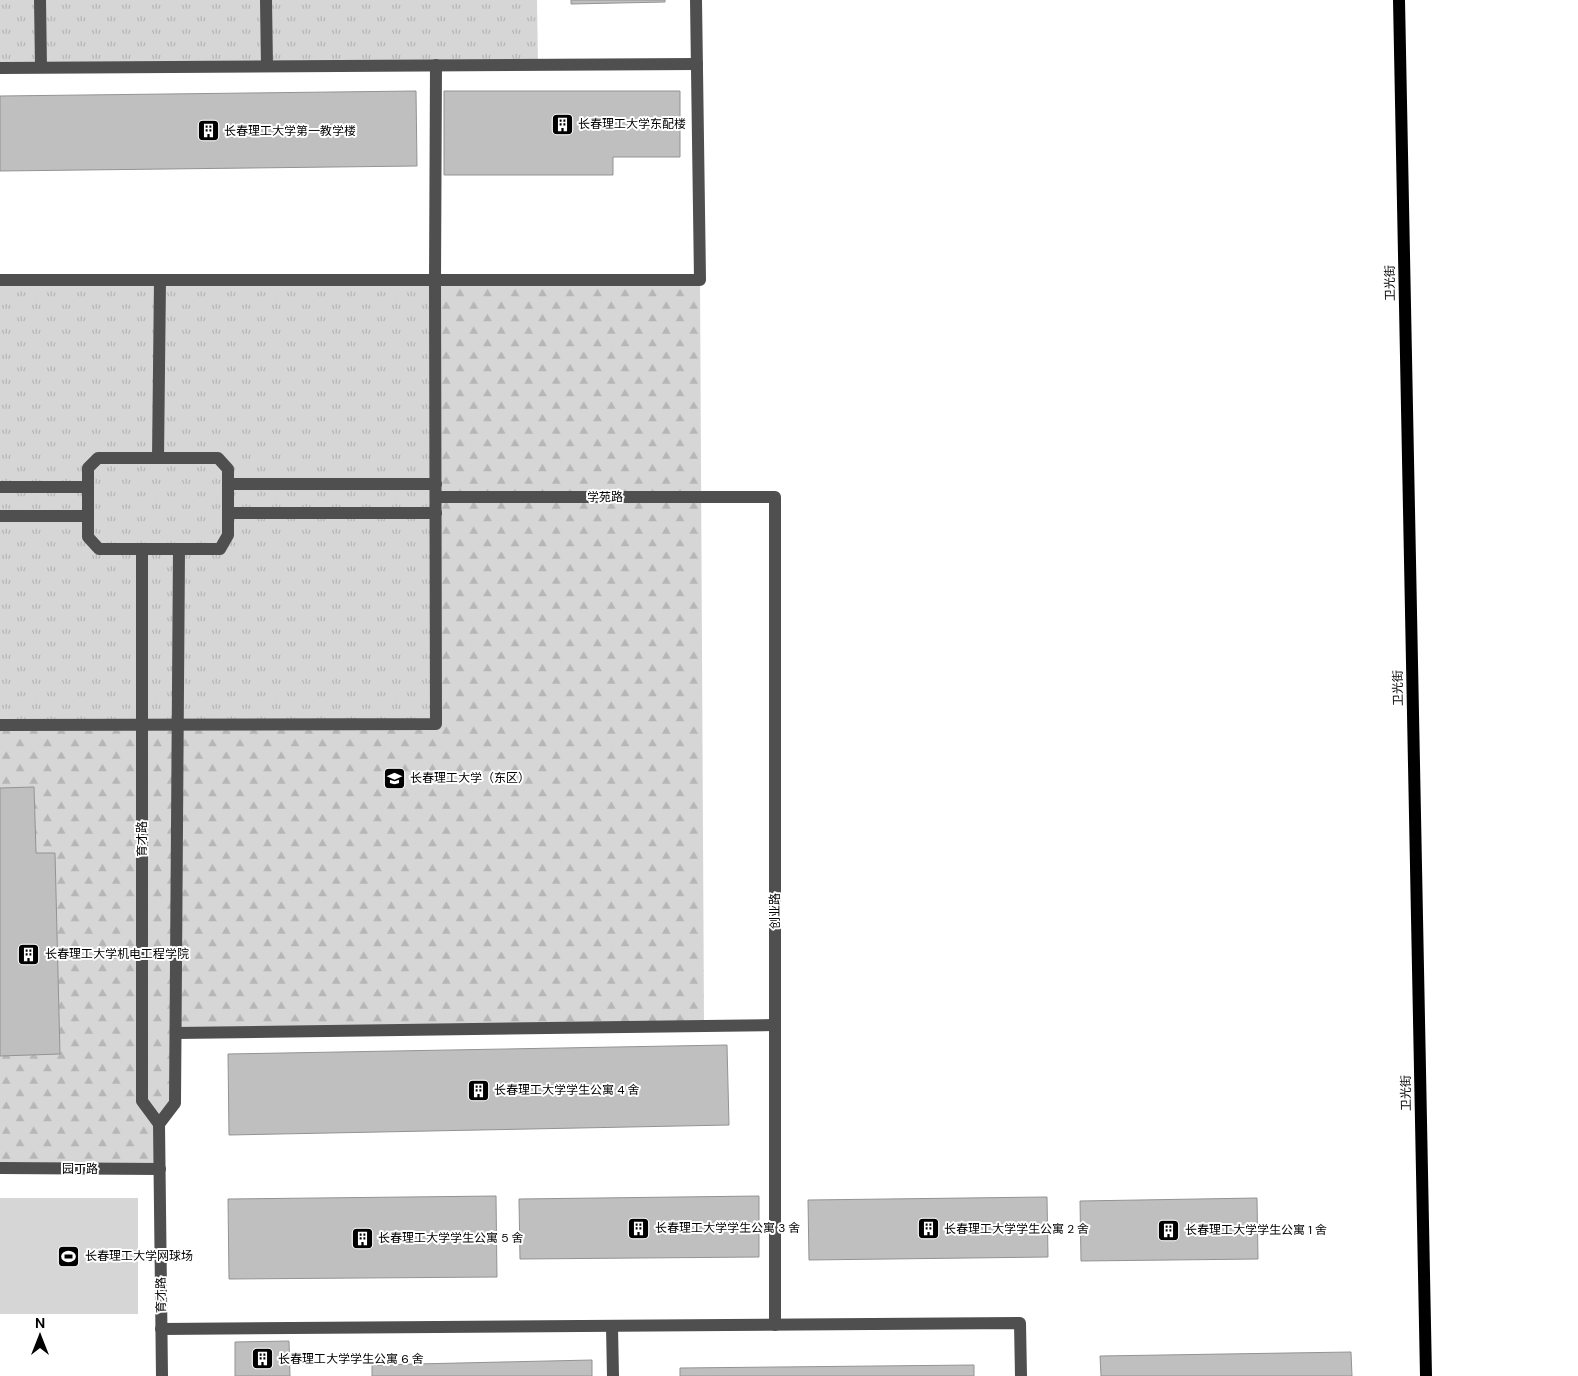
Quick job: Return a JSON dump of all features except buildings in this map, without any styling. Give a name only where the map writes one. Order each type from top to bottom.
[{"type":"main road","name":"卫光街","points":[[1399,0],[1426,1376]]},
{"type":"lane","points":[[40,0],[41,67]]},
{"type":"lane","points":[[266,0],[267,66]]},
{"type":"lane","points":[[0,280],[700,280],[696,0]]},
{"type":"lane","points":[[0,68],[697,64]]},
{"type":"lane","points":[[0,725],[436,724],[436,65]]},
{"type":"lane","points":[[158,458],[160,280]]},
{"type":"lane","points":[[98,458],[158,458],[218,458],[228,469],[228,535],[220,549],[99,549],[88,537],[88,468],[98,458]]},
{"type":"lane","points":[[228,484],[436,484]]},
{"type":"lane","points":[[0,488],[88,488]]},
{"type":"lane","name":"学苑路","points":[[436,497],[775,497]]},
{"type":"lane","name":"创业路","points":[[775,497],[775,1325]]},
{"type":"lane","points":[[228,513],[436,513]]},
{"type":"lane","points":[[0,516],[88,516]]},
{"type":"lane","name":"育才路","points":[[142,549],[142,1101],[159,1124],[162,1376]]},
{"type":"lane","points":[[159,1124],[175,1103],[179,549]]},
{"type":"lane","points":[[176,1033],[775,1025]]},
{"type":"lane","name":"园丁路","points":[[0,1168],[160,1169]]},
{"type":"lane","points":[[161,1329],[1020,1324],[1021,1376]]},
{"type":"lane","points":[[612,1327],[613,1376]]},
{"type":"green space","points":[[0,0],[537,0],[538,65],[0,68]]},
{"type":"green space","points":[[0,280],[435,280],[436,724],[0,725]]},
{"type":"green space","points":[[435,280],[700,280],[704,1026],[176,1033],[175,1103],[159,1124],[160,1169],[0,1168],[0,725],[436,724]]},
{"type":"green space","name":"长春理工大学网球场","points":[[0,1198],[138,1198],[138,1314],[0,1314]]},
{"type":"place","name":"长春理工大学东配楼","points":[[562,124]]},
{"type":"place","name":"长春理工大学第一教学楼","points":[[208,131]]},
{"type":"place","name":"长春理工大学（东区）","points":[[394,778]]},
{"type":"place","name":"长春理工大学机电工程学院","points":[[29,954]]},
{"type":"place","name":"长春理工大学学生公寓 4 舍","points":[[478,1090]]},
{"type":"place","name":"长春理工大学学生公寓 3 舍","points":[[639,1228]]},
{"type":"place","name":"长春理工大学学生公寓 2 舍","points":[[928,1229]]},
{"type":"place","name":"长春理工大学学生公寓 1 舍","points":[[1169,1230]]},
{"type":"place","name":"长春理工大学学生公寓 5 舍","points":[[362,1238]]},
{"type":"place","name":"长春理工大学网球场","points":[[69,1256]]},
{"type":"place","name":"长春理工大学学生公寓 6 舍","points":[[262,1359]]}]
